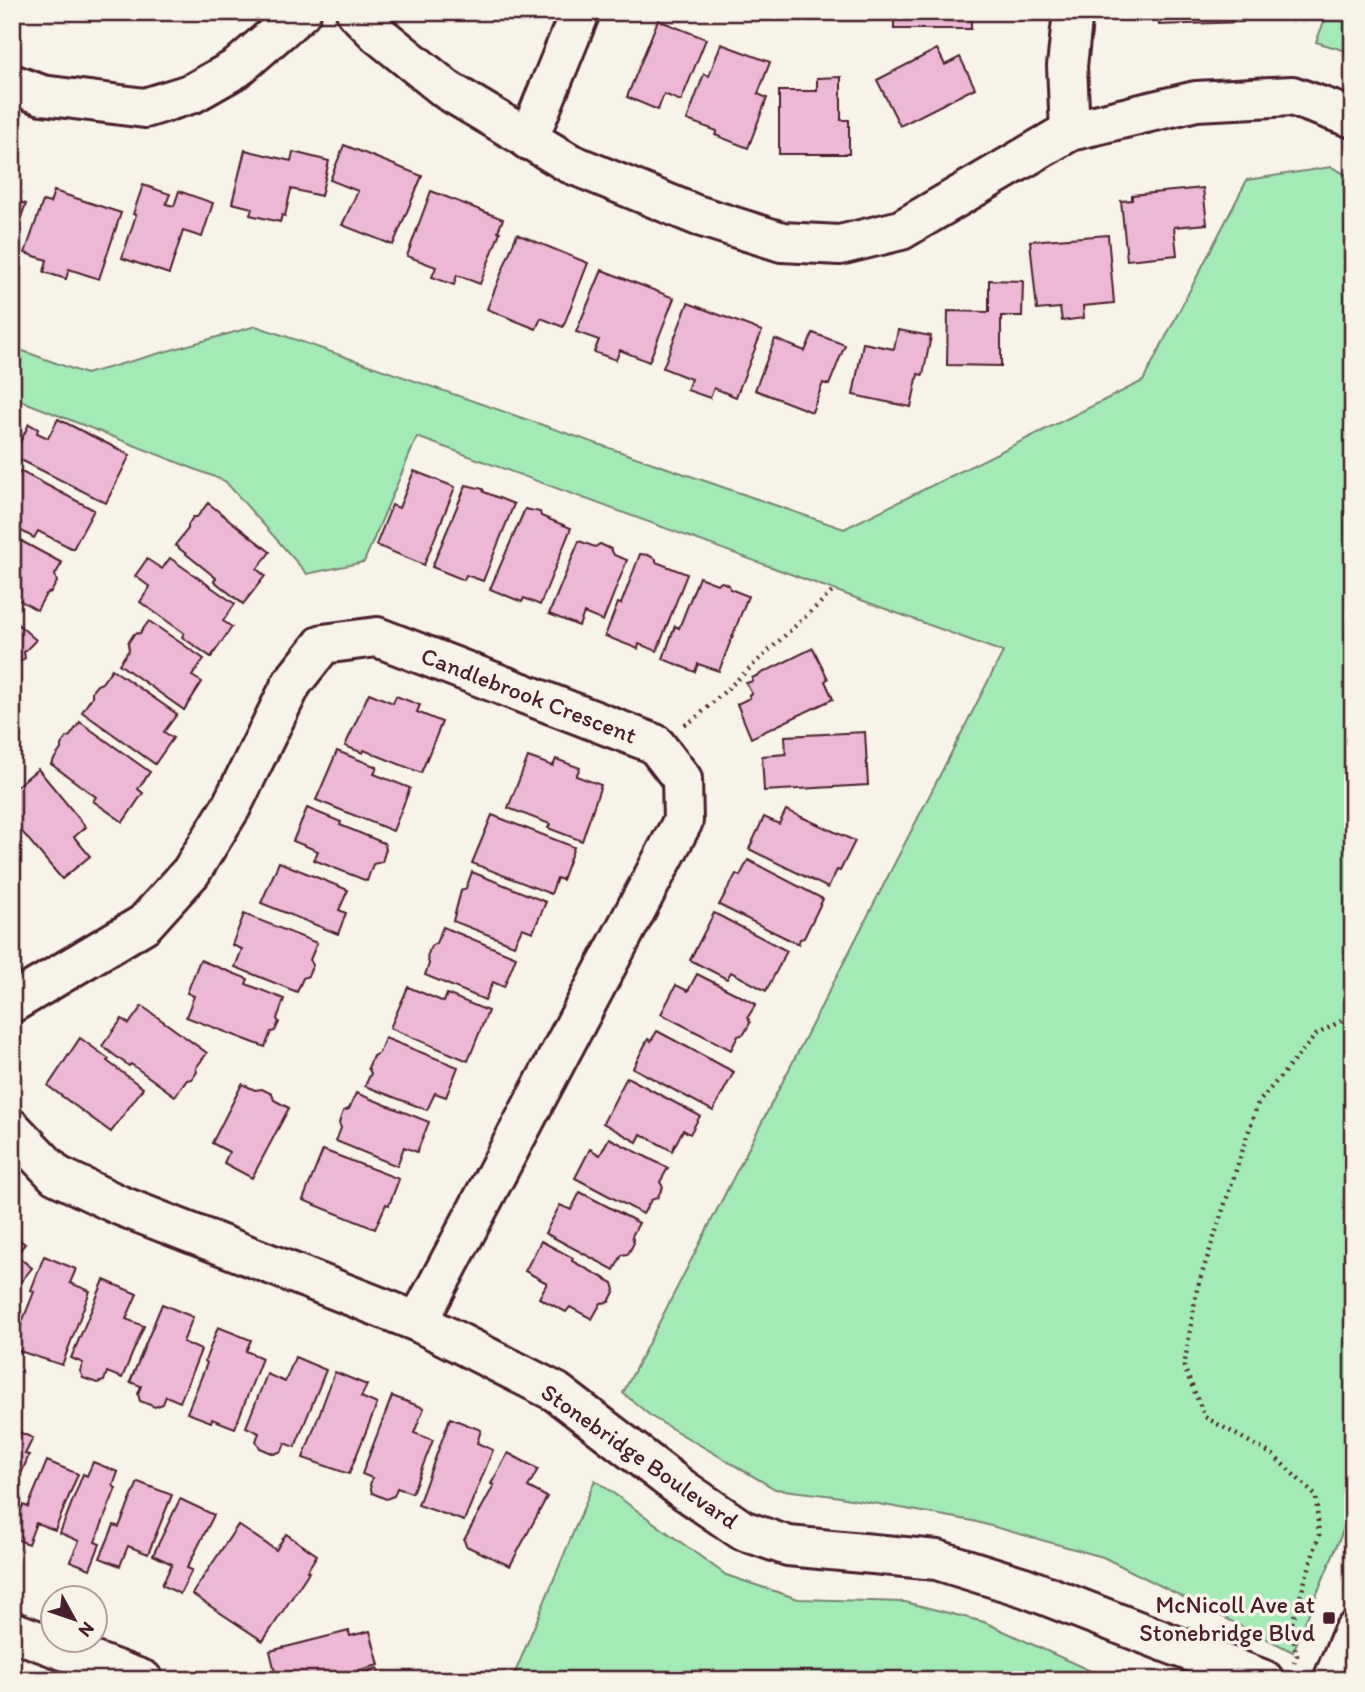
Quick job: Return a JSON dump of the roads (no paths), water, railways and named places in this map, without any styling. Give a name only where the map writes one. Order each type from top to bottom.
[{"type":"street","points":[[12,84],[42,95],[145,108],[193,93],[237,68],[300,12]]},
{"type":"street","points":[[356,12],[379,35],[447,90],[569,163],[696,215],[782,242],[840,245],[901,230],[1070,131],[1196,101],[1292,96],[1353,118]]},
{"type":"street","points":[[528,140],[580,12]]},
{"type":"street","points":[[1070,131],[1067,66],[1073,12]]},
{"type":"street","name":"Candlebrook Crescent","points":[[12,1003],[144,924],[191,872],[232,807],[292,683],[323,644],[377,637],[655,744],[682,779],[683,821],[418,1322]]},
{"type":"street","name":"Stonebridge Boulevard","points":[[12,1129],[56,1175],[119,1205],[418,1322],[556,1392],[681,1488],[742,1530],[788,1546],[937,1560],[1024,1587],[1264,1680]]},
{"type":"street","points":[[12,1631],[143,1680]]},
{"type":"street","points":[[1333,1680],[1353,1632]]},
{"type":"place","name":"McNicoll Ave at Stonebridge Blvd","points":[[1329,1618]]}]
